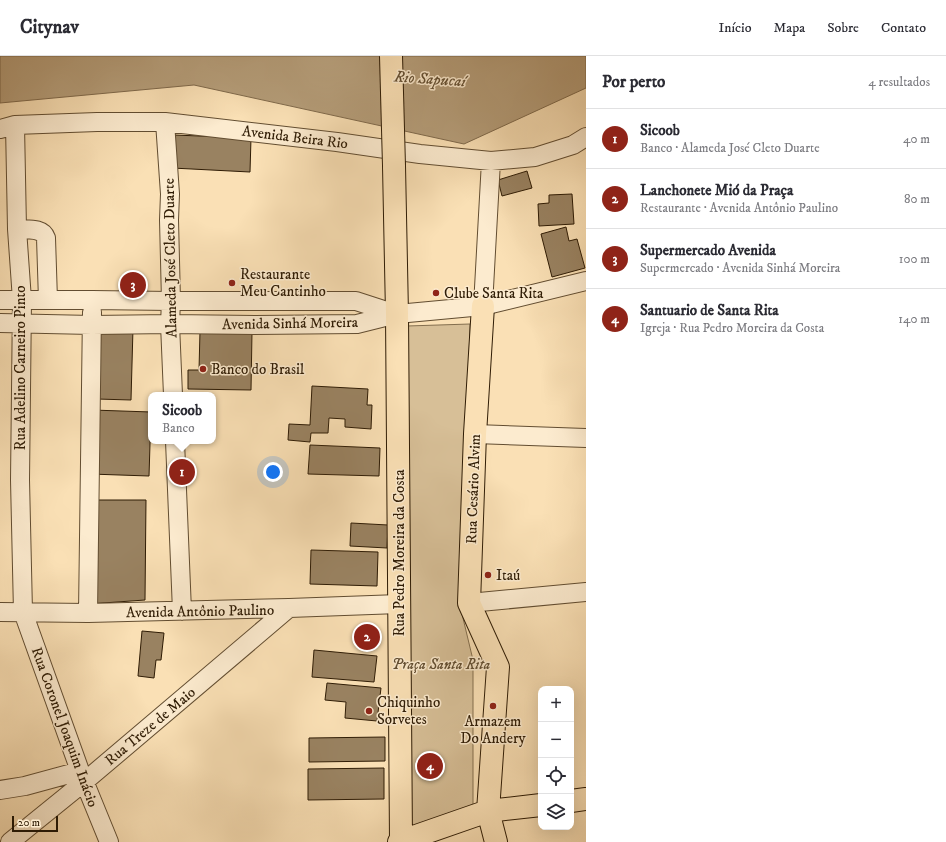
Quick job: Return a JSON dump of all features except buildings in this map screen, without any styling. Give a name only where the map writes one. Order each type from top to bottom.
[{"type":"main road","name":"Rua Pedro Moreira da Costa","points":[[391,56],[397,314],[400,842]]},
{"type":"main road","name":"Rua Cesário Alvim","points":[[482,306],[475,434],[469,603],[498,667],[488,811],[496,842]]},
{"type":"main road","points":[[574,801],[586,799]]},
{"type":"main road","points":[[400,842],[488,811],[538,804]]},
{"type":"street","name":"Avenida Beira Rio","points":[[8,127],[97,122],[165,122],[337,142],[420,154],[491,161],[535,157],[573,145],[586,137]]},
{"type":"street","name":"Alameda José Cleto Duarte","points":[[165,122],[170,194],[170,324],[173,392]]},
{"type":"street","name":"Rua Adelino Carneiro Pinto","points":[[8,127],[22,300],[20,480],[22,612]]},
{"type":"street","name":"Rua Cesário Alvim","points":[[482,306],[491,161]]},
{"type":"street","points":[[17,230],[38,230],[45,234],[48,300]]},
{"type":"street","points":[[397,314],[482,306],[586,281]]},
{"type":"street","name":"Avenida Sinhá Moreira","points":[[0,300],[356,302],[397,314]]},
{"type":"street","points":[[88,613],[92,300]]},
{"type":"street","name":"Avenida Sinhá Moreira","points":[[0,323],[255,325],[357,324],[397,314]]},
{"type":"street","points":[[475,434],[586,438]]},
{"type":"street","points":[[175,444],[182,611]]},
{"type":"street","points":[[469,603],[586,592]]},
{"type":"street","name":"Avenida Antônio Paulino","points":[[0,612],[88,613],[399,604]]},
{"type":"street","name":"Rua Treze de Maio","points":[[10,842],[82,776],[289,608]]},
{"type":"street","name":"Rua Coronel Joaquim Inácio","points":[[22,612],[82,776],[109,842]]},
{"type":"street","points":[[0,790],[82,776]]},
{"type":"green space","name":"Praça Santa Rita","points":[[470,324],[462,614],[473,660],[473,809],[410,827],[407,326]]},
{"type":"water","name":"Rio Sapucaí","points":[[0,56],[586,56],[586,88],[464,144],[194,85],[0,103]]},
{"type":"place","name":"Restaurante Meu Cantinho","points":[[232,283]]},
{"type":"place","name":"Supermercado Avenida","points":[[133,285]]},
{"type":"place","name":"Clube Santa Rita","points":[[436,293]]},
{"type":"place","name":"Banco do Brasil","points":[[203,369]]},
{"type":"place","name":"Sicoob","points":[[182,472]]},
{"type":"place","name":"Itaú","points":[[488,575]]},
{"type":"place","name":"Lanchonete Mió da Praça","points":[[367,637]]},
{"type":"place","name":"Armazem Do Andery","points":[[493,706]]},
{"type":"place","name":"Chiquinho Sorvetes","points":[[369,711]]},
{"type":"place","name":"Santuario de Santa Rita","points":[[430,766]]}]
